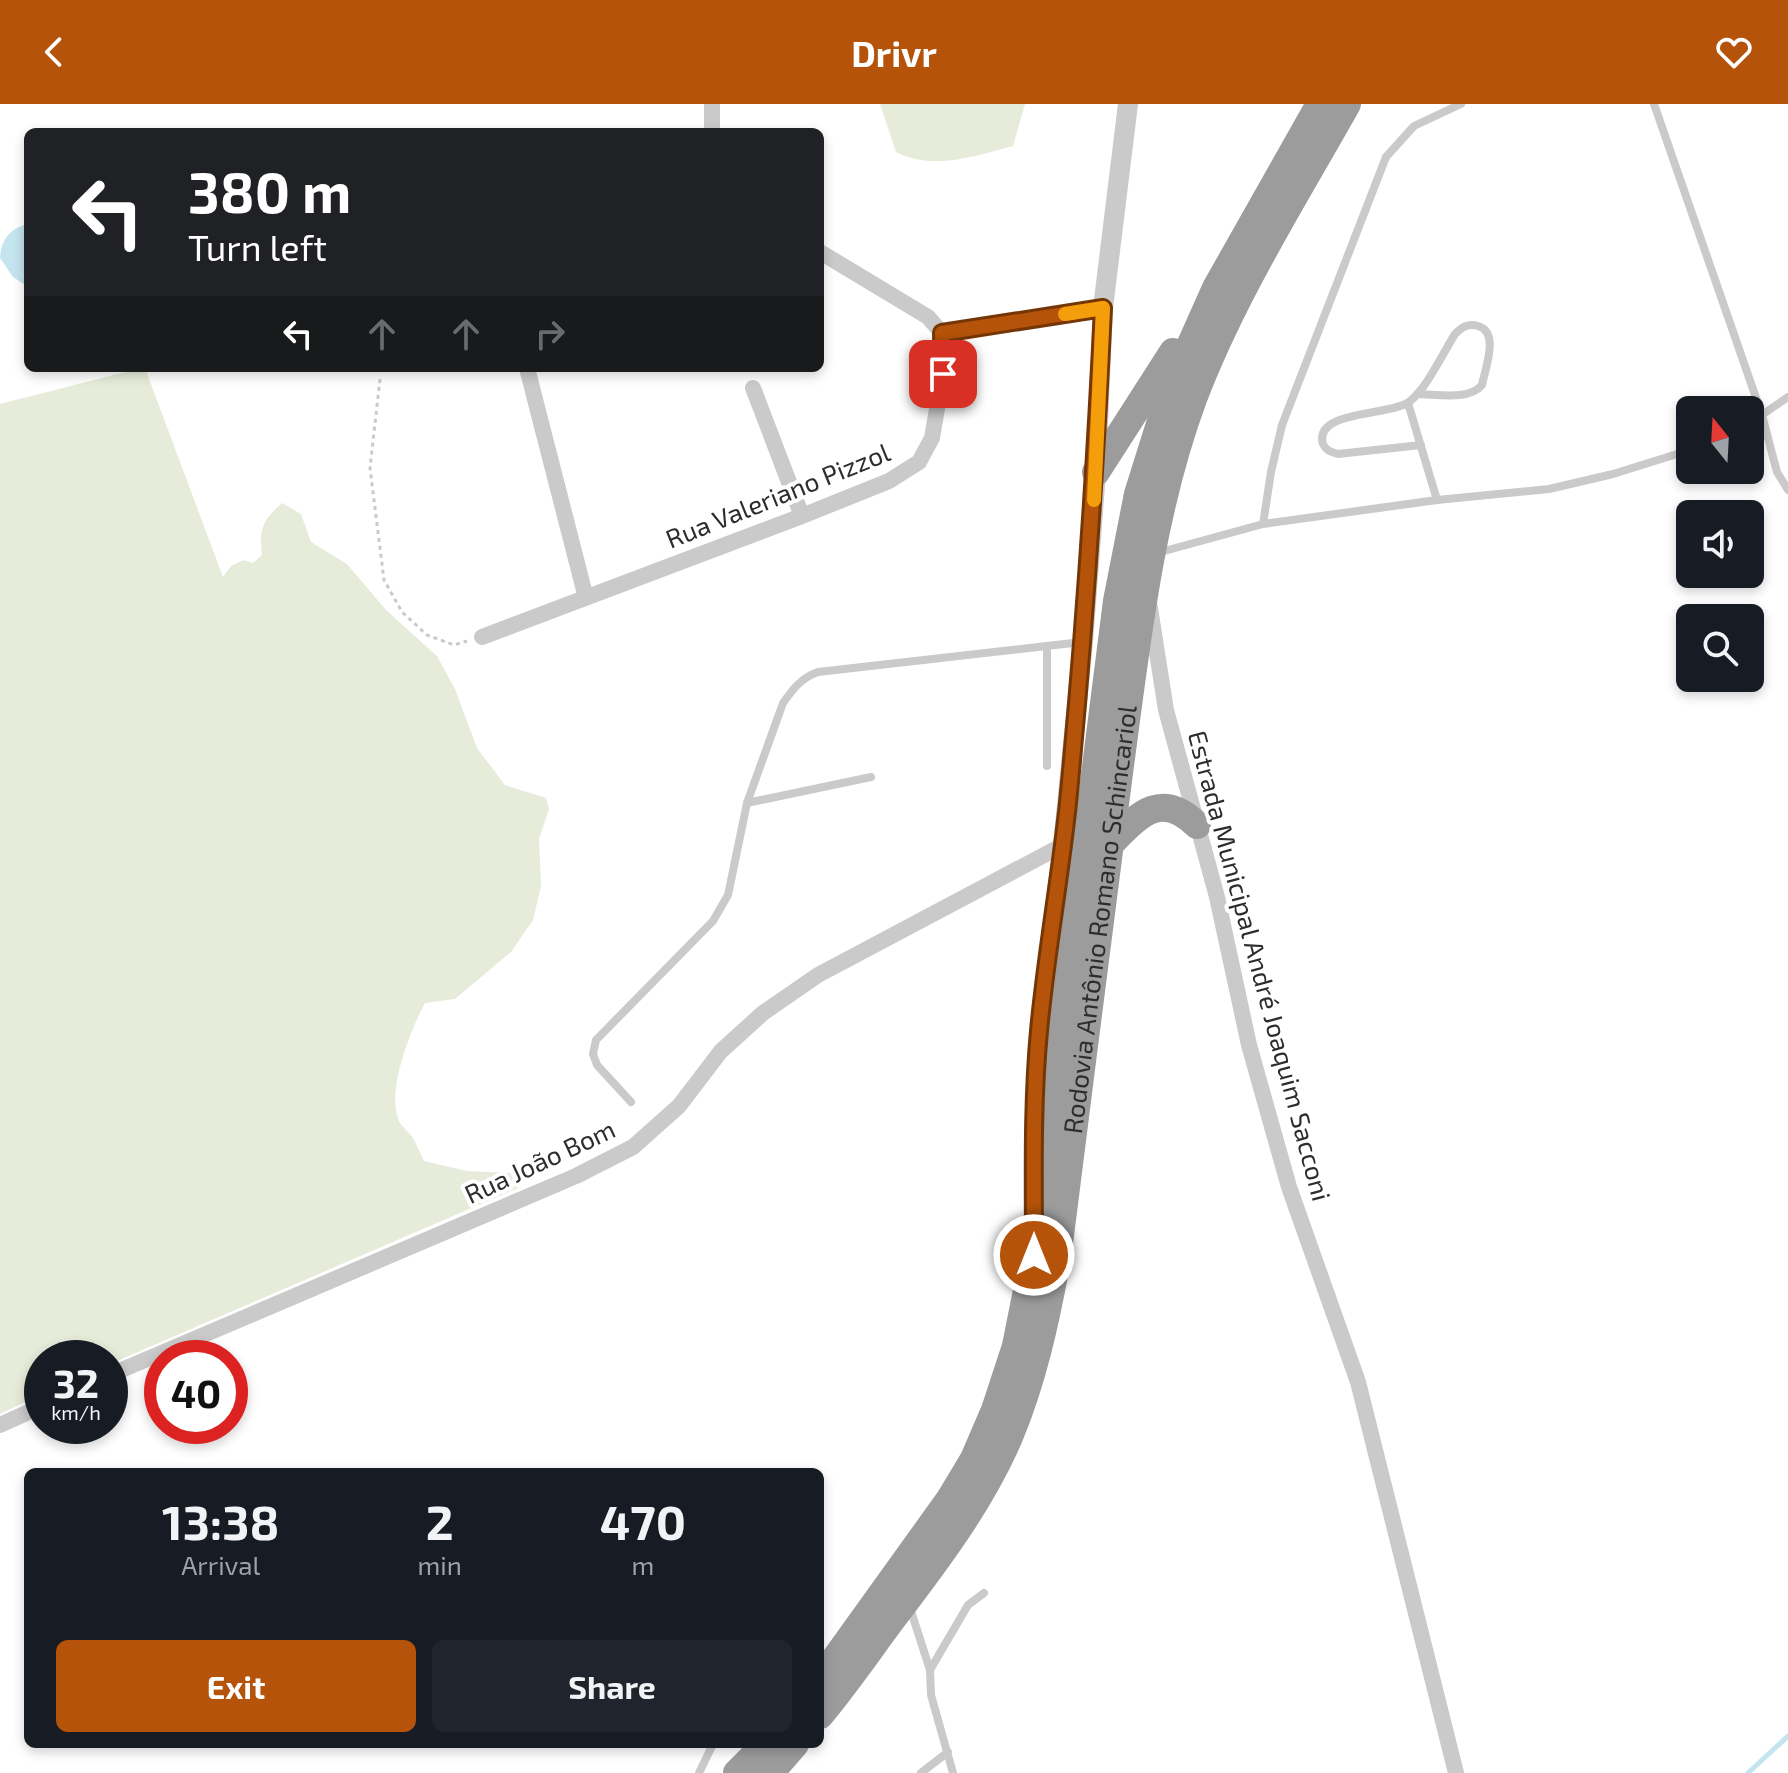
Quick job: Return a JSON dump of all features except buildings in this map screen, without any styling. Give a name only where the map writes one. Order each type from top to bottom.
[{"type":"highway","name":"Rodovia Antônio Romano Schincariol","points":[[824,1674],[950,1499],[974,1459],[995,1410],[1016,1346],[1034,1255],[1122,567],[1151,447],[1171,389],[1216,288],[1320,104]]},
{"type":"highway","name":"Rodovia Antônio Romano Schincariol","points":[[824,1710],[952,1538],[985,1486],[1009,1436],[1038,1350],[1057,1259],[1110,844],[1147,583],[1165,491],[1178,445],[1212,355],[1272,237],[1347,104]]},
{"type":"highway","points":[[1096,472],[1123,426],[1216,288]]},
{"type":"highway","points":[[1110,844],[1144,812],[1160,807],[1173,808],[1197,825]]},
{"type":"highway","points":[[737,1773],[762,1748]]},
{"type":"highway","points":[[770,1773],[792,1748]]},
{"type":"street","points":[[712,104],[712,128]]},
{"type":"street","points":[[1034,1255],[1039,1031],[1063,845],[1083,642],[1096,472],[1103,308],[1128,104]]},
{"type":"street","points":[[824,254],[928,317],[942,333],[1103,308]]},
{"type":"street","name":"Rua Valeriano Pizzol","points":[[482,637],[802,516],[889,481],[919,462],[932,438],[943,374],[942,333]]},
{"type":"street","points":[[528,372],[586,598]]},
{"type":"street","points":[[753,388],[802,516]]},
{"type":"street","name":"Estrada Municipal André Joaquim Sacconi","points":[[1147,583],[1166,710],[1217,897],[1249,1045],[1289,1187],[1358,1382],[1456,1773]]},
{"type":"street","name":"Rua João Bom","points":[[128,1367],[576,1176],[633,1147],[679,1106],[721,1051],[763,1013],[818,975],[1063,845]]},
{"type":"street","points":[[0,1425],[24,1414]]},
{"type":"lane","points":[[1263,524],[1282,425],[1386,157],[1414,126],[1461,104]]},
{"type":"lane","points":[[1654,104],[1755,396]]},
{"type":"lane","points":[[1417,394],[1464,395],[1479,390],[1489,345],[1488,332],[1483,327],[1463,327],[1408,403],[1391,410],[1327,424],[1323,430],[1323,443],[1331,452],[1338,454],[1421,445]]},
{"type":"lane","points":[[1764,414],[1788,397]]},
{"type":"lane","points":[[1408,403],[1437,500]]},
{"type":"lane","points":[[1764,423],[1777,472],[1788,490]]},
{"type":"lane","points":[[1152,554],[1263,524],[1437,500],[1549,489],[1676,454]]},
{"type":"lane","points":[[631,1102],[597,1065],[593,1054],[596,1040],[713,921],[728,895],[747,803],[783,703],[793,689],[818,672],[1083,642]]},
{"type":"lane","points":[[1047,646],[1047,766]]},
{"type":"lane","points":[[747,803],[871,777]]},
{"type":"lane","points":[[930,1670],[968,1605],[984,1593]]},
{"type":"lane","points":[[907,1600],[930,1670],[931,1695],[953,1773]]},
{"type":"lane","points":[[830,1649],[861,1623]]},
{"type":"lane","points":[[699,1773],[711,1748]]},
{"type":"lane","points":[[921,1773],[948,1752]]},
{"type":"path","points":[[380,379],[370,468],[384,580],[402,612],[427,635],[454,645],[482,637]]},
{"type":"green space","points":[[880,104],[1025,104],[1013,146],[939,161],[910,158],[896,152]]},
{"type":"green space","points":[[125,372],[146,372],[223,577],[231,566],[243,560],[253,563],[262,555],[263,526],[282,503],[301,514],[311,542],[347,564],[386,610],[437,656],[455,689],[477,748],[505,785],[546,798],[549,809],[539,839],[541,886],[533,920],[511,952],[455,999],[425,1003],[407,1043],[396,1091],[395,1106],[399,1121],[413,1138],[424,1161],[467,1171],[510,1173],[518,1188],[166,1340],[144,1340],[144,1349],[128,1356],[128,1340],[24,1340],[24,1403],[0,1414],[0,404]]},
{"type":"water","points":[[24,225],[24,284],[13,277],[0,258],[2,245],[16,229]]},
{"type":"waterway","points":[[1748,1773],[1788,1736]]},
{"type":"slow traffic","points":[[1065,314],[1103,308],[1094,500]]},
{"type":"route","points":[[943,374],[942,333],[1103,308],[1096,472],[1083,642],[1065,827],[1039,1031],[1035,1098],[1034,1255]]}]
